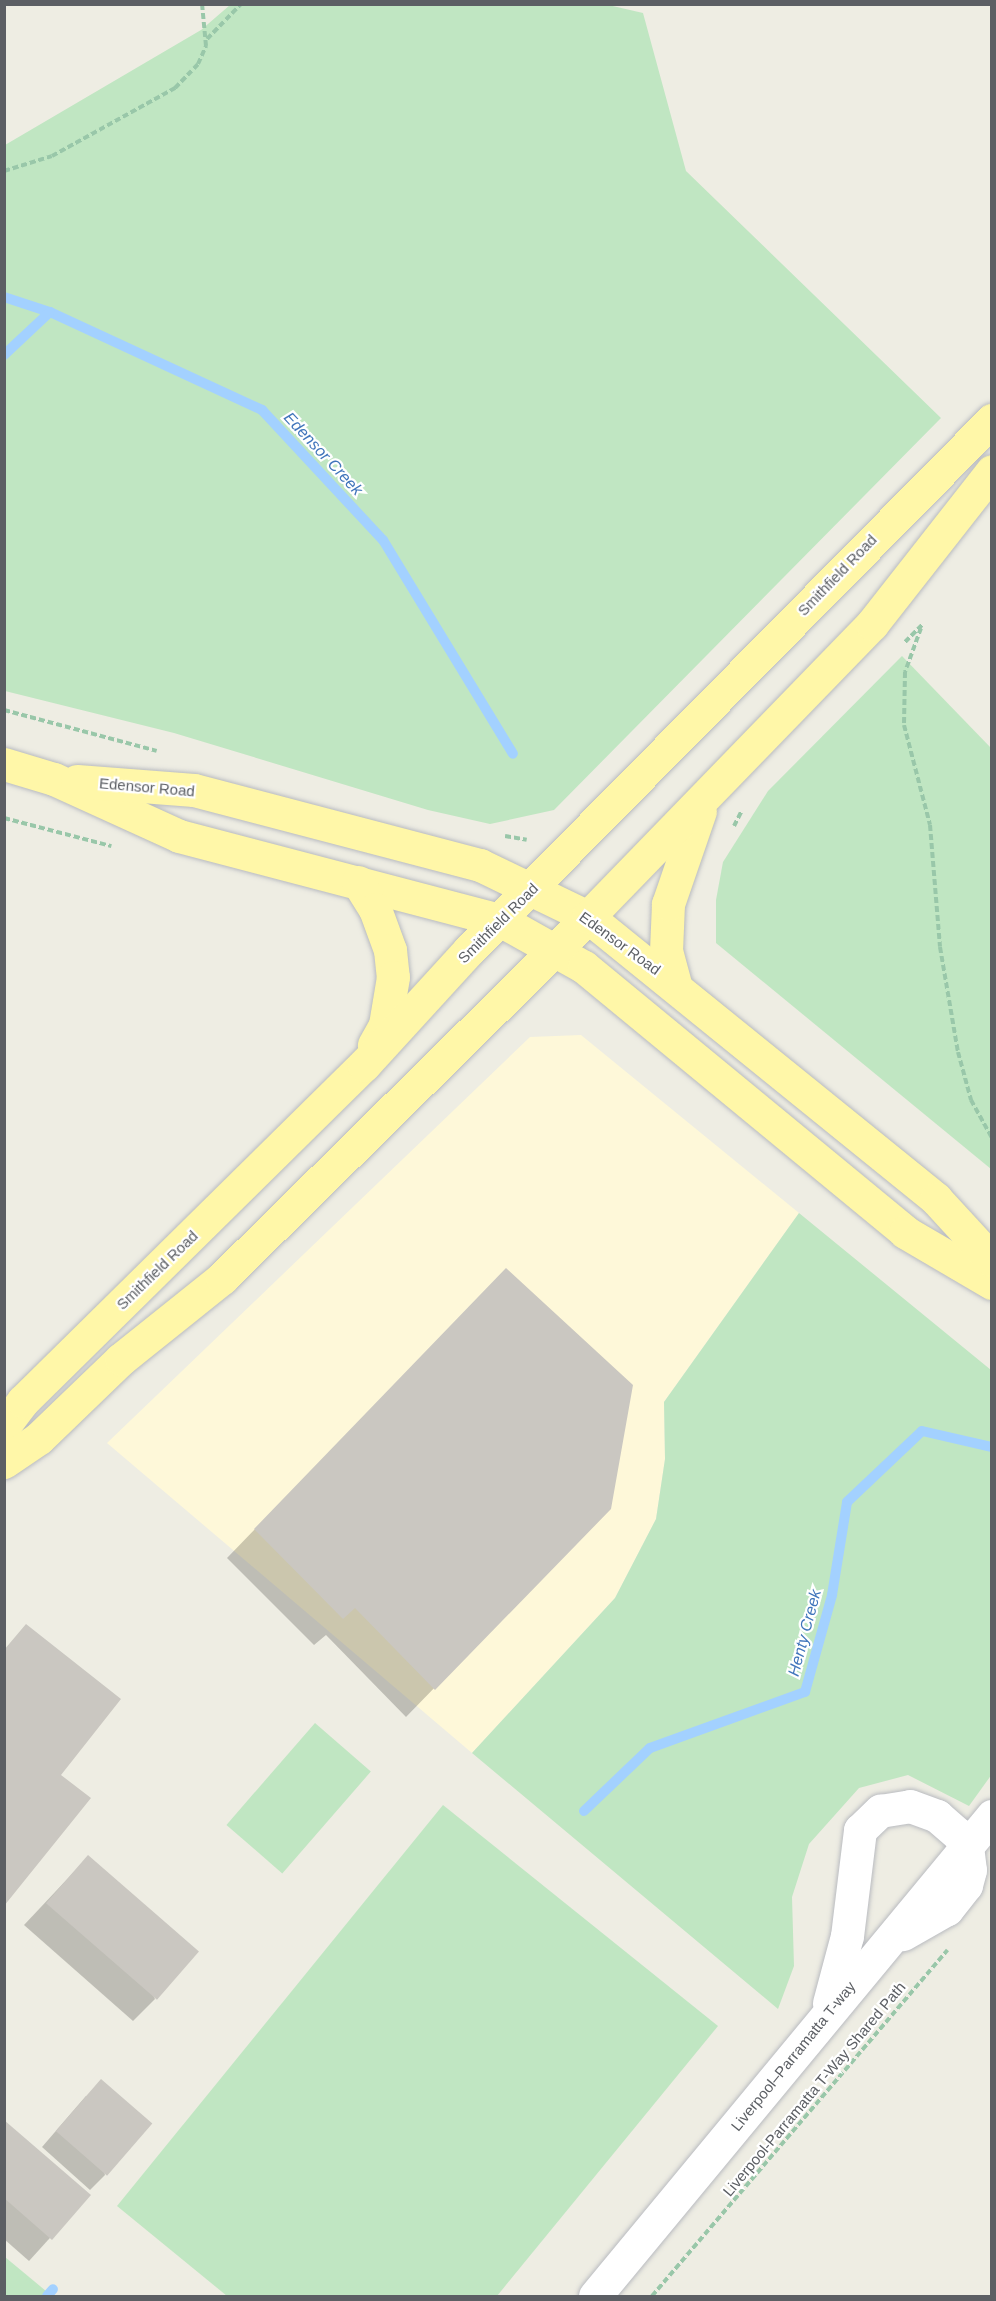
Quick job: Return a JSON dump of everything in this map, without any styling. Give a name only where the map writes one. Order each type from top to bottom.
[{"type":"main road","name":"Smithfield Road","points":[[4,1426],[23,1401],[364,1065],[500,920],[992,420]]},
{"type":"main road","points":[[4,1462],[39,1438],[121,1359],[222,1278],[588,917],[872,624],[992,471]]},
{"type":"main road","name":"Edensor Road","points":[[4,764],[54,779],[179,836],[500,920],[584,967],[905,1232],[992,1283]]},
{"type":"main road","name":"Edensor Road","points":[[54,779],[194,790],[480,865],[588,917],[675,984],[936,1199],[992,1260]]},
{"type":"main road","points":[[675,984],[666,951],[668,904],[705,798]]},
{"type":"main road","points":[[358,882],[375,909],[390,950],[393,977],[385,1025],[364,1065]]},
{"type":"lane","points":[[822,2022],[847,1936],[855,1841],[868,1819],[896,1806],[922,1809],[948,1824],[967,1846]]},
{"type":"lane","name":"Liverpool–Parramatta T-way","points":[[595,2296],[992,1816]]},
{"type":"path","points":[[4,171],[52,156],[175,88],[198,64],[206,39],[202,4]]},
{"type":"path","points":[[206,39],[241,4]]},
{"type":"path","points":[[898,649],[922,625],[905,672],[904,725],[930,825],[940,947],[958,1052],[971,1100],[992,1138]]},
{"type":"path","points":[[730,836],[747,806]]},
{"type":"path","name":"Liverpool-Parramatta T-Way Shared Path","points":[[652,2296],[954,1942]]},
{"type":"shaded area","points":[[581,1035],[799,1213],[664,1402],[665,1459],[656,1519],[615,1598],[472,1753],[107,1443],[530,1037]]},
{"type":"green space","points":[[604,4],[643,13],[686,171],[941,418],[554,810],[490,824],[428,810],[174,733],[5,691],[5,145],[201,30],[230,5]]},
{"type":"green space","points":[[902,656],[991,748],[991,1169],[716,943],[716,900],[723,862],[768,791]]},
{"type":"green space","points":[[799,1213],[991,1370],[992,1774],[969,1806],[908,1775],[859,1788],[809,1844],[792,1897],[794,1966],[778,2009],[472,1753],[615,1598],[656,1519],[665,1459],[664,1402]]},
{"type":"green space","points":[[315,1723],[371,1772],[282,1873],[226,1825]]},
{"type":"green space","points":[[443,1805],[718,2026],[497,2296],[227,2296],[117,2206]]},
{"type":"green space","points":[[5,2257],[52,2296],[5,2296]]},
{"type":"building","points":[[506,1268],[633,1385],[611,1509],[435,1690],[355,1608],[343,1619],[254,1529]]},
{"type":"building","points":[[26,1624],[121,1699],[61,1775],[91,1798],[4,1906],[4,1650]]},
{"type":"building","points":[[88,1855],[199,1951],[157,2000],[46,1903]]},
{"type":"building","points":[[101,2079],[152,2124],[107,2176],[56,2131]]},
{"type":"building","points":[[4,2120],[91,2195],[52,2240],[4,2198]]},
{"type":"waterway","name":"Edensor Creek","points":[[4,297],[50,312],[262,410],[383,540],[513,754]]},
{"type":"waterway","points":[[4,355],[50,312]]},
{"type":"waterway","name":"Henty Creek","points":[[584,1811],[650,1748],[805,1692],[832,1595],[847,1502],[922,1431],[992,1447]]},
{"type":"waterway","name":"Henty Creek","points":[[47,2296],[53,2289]]}]
